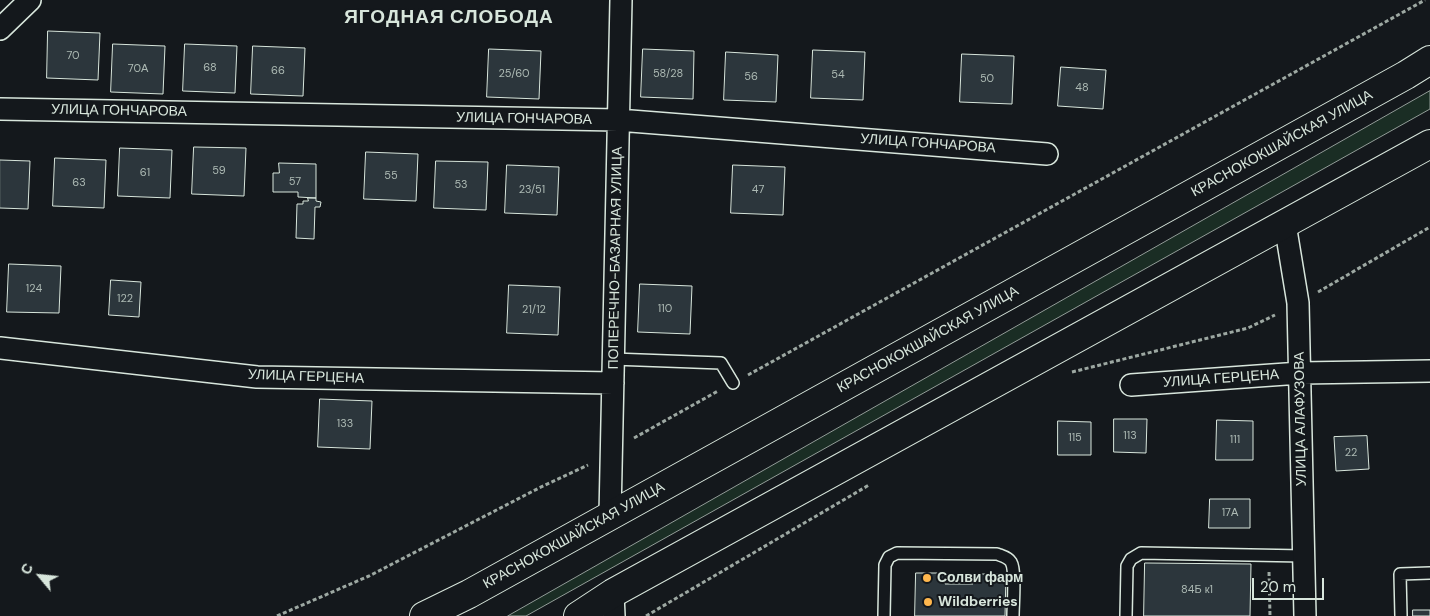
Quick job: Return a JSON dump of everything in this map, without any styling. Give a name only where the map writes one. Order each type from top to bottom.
[{"type":"main road","name":"КРАСНОКОКШАЙСКАЯ УЛИЦА","points":[[424,616],[469,594],[1430,60]]},
{"type":"main road","points":[[578,616],[613,604],[1430,144]]},
{"type":"street","points":[[0,29],[30,0]]},
{"type":"street","name":"ПОПЕРЕЧНО-БАЗАРНАЯ УЛИЦА","points":[[610,515],[621,0]]},
{"type":"street","name":"УЛИЦА ГОНЧАРОВА","points":[[0,109],[618,120],[1047,154]]},
{"type":"street","name":"УЛИЦА АЛАФУЗОВА","points":[[1285,224],[1298,303],[1305,616]]},
{"type":"street","name":"УЛИЦА ГЕРЦЕНА","points":[[0,348],[256,377],[613,382]]},
{"type":"street","name":"УЛИЦА ГЕРЦЕНА","points":[[1131,385],[1300,373],[1430,372]]},
{"type":"lane","points":[[613,358],[721,363],[733,383]]},
{"type":"lane","points":[[884,616],[885,566],[889,557],[897,553],[997,554],[1004,556],[1014,568],[1013,616]]},
{"type":"lane","points":[[1126,616],[1127,566],[1131,559],[1141,553],[1304,556]]},
{"type":"lane","points":[[1401,616],[1400,574],[1430,573]]},
{"type":"path","points":[[277,616],[369,576],[539,488],[611,454],[639,435],[1425,0]]},
{"type":"path","points":[[1068,373],[1248,328],[1298,303],[1430,227]]},
{"type":"path","points":[[646,616],[877,480]]},
{"type":"path","points":[[1268,555],[1270,616]]},
{"type":"green space","points":[[1430,91],[1430,109],[526,616],[508,616]]},
{"type":"building","points":[[48,31],[100,33],[98,80],[47,78]]},
{"type":"building","points":[[113,44],[165,46],[163,94],[111,92]]},
{"type":"building","points":[[185,44],[237,46],[235,93],[183,91]]},
{"type":"building","points":[[253,46],[305,48],[303,96],[251,94]]},
{"type":"building","points":[[489,49],[541,51],[539,99],[487,97]]},
{"type":"building","points":[[643,49],[694,51],[693,99],[641,97]]},
{"type":"building","points":[[813,50],[865,52],[863,100],[811,98]]},
{"type":"building","points":[[726,52],[778,55],[776,102],[724,100]]},
{"type":"building","points":[[962,54],[1014,56],[1012,104],[960,102]]},
{"type":"building","points":[[1061,67],[1106,70],[1103,109],[1058,106]]},
{"type":"building","points":[[194,147],[246,148],[244,196],[192,194]]},
{"type":"building","points":[[120,148],[172,150],[170,198],[118,196]]},
{"type":"building","points":[[366,152],[418,154],[416,201],[364,199]]},
{"type":"building","points":[[55,158],[106,160],[104,208],[53,206]]},
{"type":"building","points":[[0,160],[30,161],[28,209],[0,208]]},
{"type":"building","points":[[436,161],[488,162],[486,210],[434,208]]},
{"type":"building","points":[[279,163],[316,164],[316,198],[298,197],[298,192],[273,192],[273,173],[279,173]]},
{"type":"building","points":[[507,165],[559,167],[557,215],[505,213]]},
{"type":"building","points":[[733,165],[785,167],[783,215],[731,213]]},
{"type":"building","points":[[308,198],[316,198],[316,201],[321,202],[320,207],[315,207],[314,239],[296,238],[297,204],[303,204],[303,201],[308,201]]},
{"type":"building","points":[[9,264],[61,266],[59,313],[7,312]]},
{"type":"building","points":[[111,280],[141,282],[139,317],[109,315]]},
{"type":"building","points":[[640,284],[692,286],[690,334],[638,332]]},
{"type":"building","points":[[509,285],[560,287],[558,335],[507,333]]},
{"type":"building","points":[[320,399],[372,401],[370,449],[318,447]]},
{"type":"building","points":[[1114,419],[1147,419],[1146,453],[1114,452]]},
{"type":"building","points":[[1217,420],[1253,421],[1253,460],[1216,460]]},
{"type":"building","points":[[1058,421],[1091,422],[1091,455],[1058,455]]},
{"type":"building","points":[[1367,436],[1369,469],[1336,471],[1334,437]]},
{"type":"building","points":[[1210,499],[1250,499],[1250,528],[1209,528]]},
{"type":"building","points":[[1145,563],[1251,564],[1250,616],[1144,616]]},
{"type":"building","points":[[916,573],[946,573],[945,584],[973,584],[973,574],[1006,574],[1005,616],[915,616]]},
{"type":"building","points":[[1413,610],[1430,610],[1430,616],[1413,616]]},
{"type":"place","name":"Солви фарм","points":[[927,578]]},
{"type":"place","name":"Wildberries","points":[[928,602]]},
{"type":"district","name":"ЯГОДНАЯ СЛОБОДА","points":[[449,18]]}]
